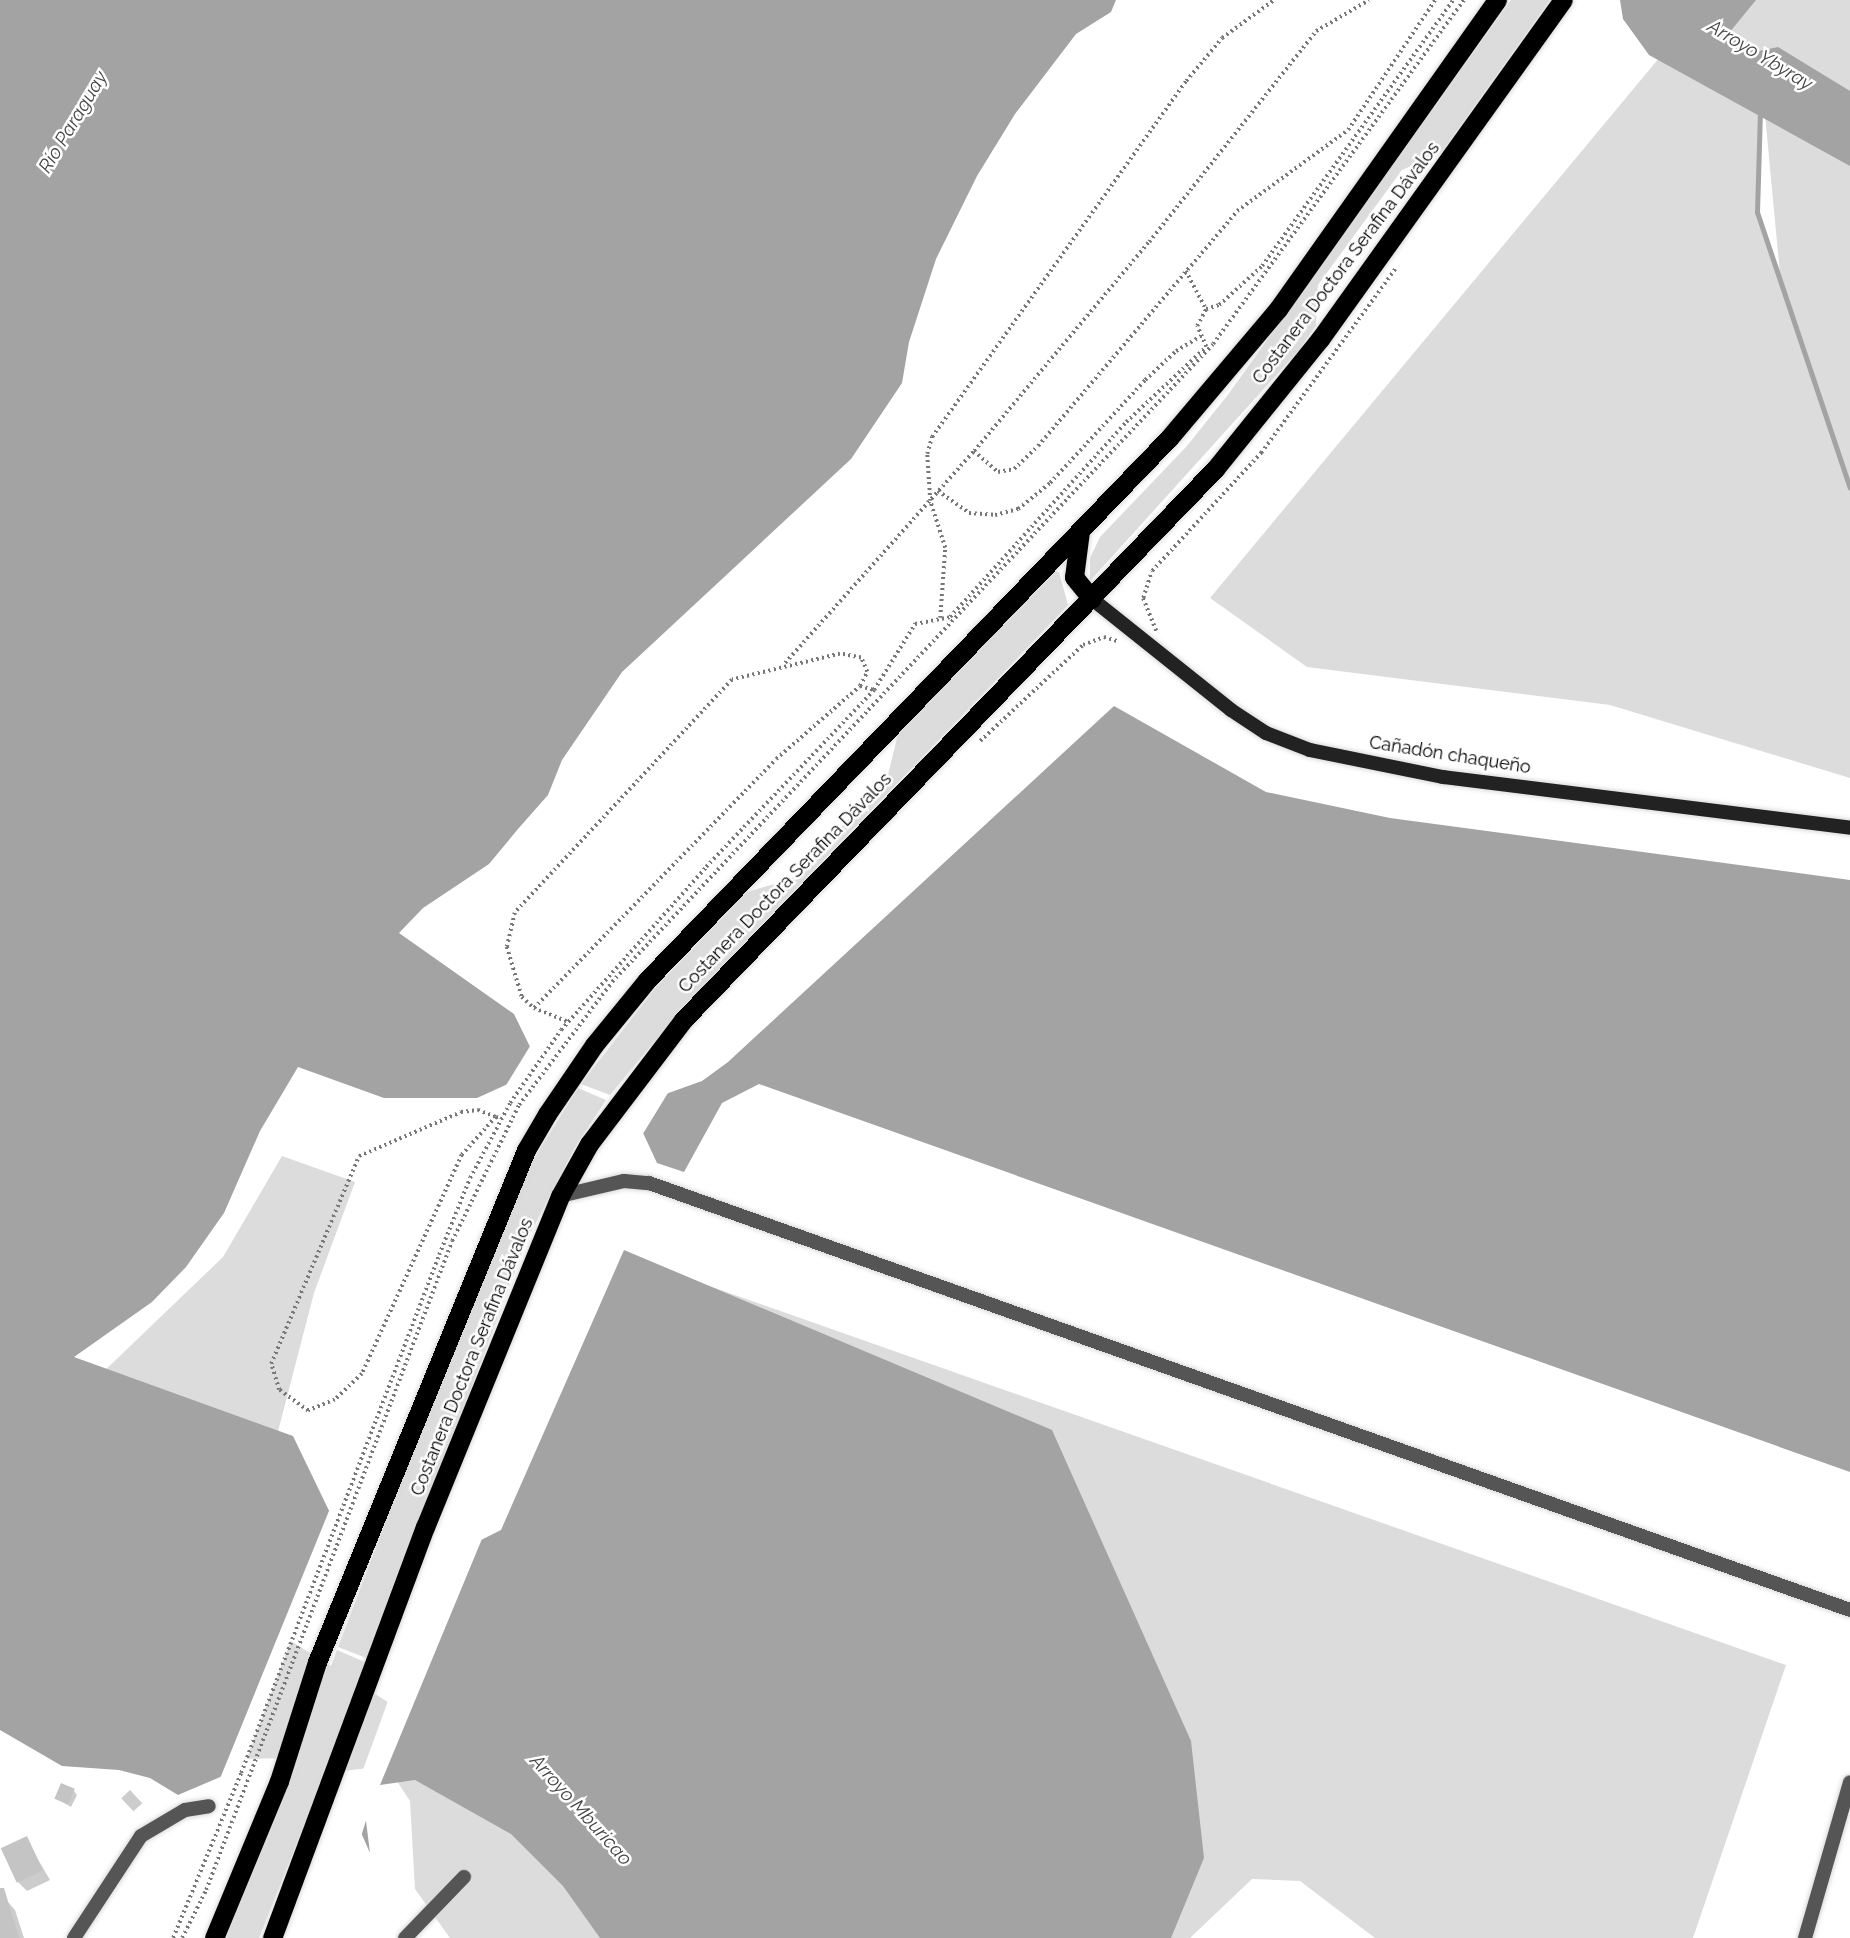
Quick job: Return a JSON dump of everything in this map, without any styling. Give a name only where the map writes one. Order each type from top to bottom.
[{"type":"highway","name":"Costanera Doctora Serafina Dávalos","points":[[214,1938],[279,1781],[317,1662],[526,1150],[547,1114],[594,1045],[648,981],[789,831],[1169,438],[1278,309],[1497,0]]},
{"type":"highway","name":"Costanera Doctora Serafina Dávalos","points":[[272,1938],[425,1527],[560,1196],[589,1144],[637,1075],[802,894],[1092,599],[1215,469],[1320,339],[1563,0]]},
{"type":"highway","points":[[1080,530],[1074,577],[1092,599]]},
{"type":"main road","name":"Cañadón chaqueño","points":[[1092,599],[1231,710],[1266,733],[1310,750],[1443,776],[1850,828]]},
{"type":"street","points":[[560,1196],[624,1181],[649,1183],[1850,1610]]},
{"type":"street","points":[[1805,1938],[1850,1782]]},
{"type":"street","points":[[74,1938],[141,1836],[185,1810],[209,1805]]},
{"type":"street","points":[[405,1938],[464,1877]]},
{"type":"path","points":[[940,618],[945,548],[930,501],[927,454],[932,436],[1186,81],[1222,38],[1274,0]]},
{"type":"path","points":[[784,665],[974,451],[1149,242],[1316,31],[1369,0]]},
{"type":"path","points":[[974,451],[998,472],[1014,469],[1237,211],[1348,130],[1435,0]]},
{"type":"path","points":[[173,1938],[241,1773],[348,1488],[470,1178],[510,1103],[568,1022],[705,867],[874,690],[915,624],[950,617],[1126,422],[1206,347],[1197,326],[1206,309],[1219,305],[1262,266],[1453,0]]},
{"type":"path","points":[[182,1938],[249,1775],[452,1241],[519,1105],[567,1038],[621,972],[1213,344],[1464,0]]},
{"type":"path","points":[[1186,271],[1206,309]]},
{"type":"path","points":[[938,491],[969,513],[995,515],[1018,509],[1050,483],[1145,380],[1176,351],[1202,336]]},
{"type":"path","points":[[534,1008],[776,759],[860,686],[867,673],[861,658],[841,654],[784,665],[732,680],[717,693],[515,913],[507,947],[522,997],[534,1008],[568,1022]]},
{"type":"path","points":[[860,686],[874,690]]},
{"type":"path","points":[[496,1117],[462,1155],[416,1266],[362,1374],[335,1400],[308,1410],[279,1390],[271,1364],[359,1156],[461,1112],[478,1110],[502,1119]]},
{"type":"shaded area","points":[[1511,0],[1550,0],[1441,153],[1402,170],[1318,285],[1316,325],[1299,350],[1090,581],[1090,558],[1100,537],[1186,447],[1227,396]]},
{"type":"shaded area","points":[[1666,0],[1850,0],[1850,778],[1610,705],[1307,667],[1210,598],[1684,28]],"holes":[[[1762,83],[1780,274],[1757,212]]]},
{"type":"shaded area","points":[[1055,572],[1059,572],[1068,605],[683,1007],[610,1095],[581,1084],[657,986],[747,892],[791,879],[887,779],[898,734]]},
{"type":"shaded area","points":[[578,1088],[606,1100],[575,1147],[527,1240],[369,1659],[338,1647],[470,1302],[527,1170]]},
{"type":"shaded area","points":[[282,1156],[355,1182],[314,1293],[275,1443],[286,1638],[331,1666],[337,1650],[367,1663],[359,1684],[407,1714],[1113,1938],[450,1938],[415,1889],[410,1801],[387,1766],[342,1771],[327,1767],[259,1938],[226,1938],[296,1758],[236,1759],[0,1471],[223,1257]]},
{"type":"shaded area","points":[[641,1262],[1786,1665],[1693,1938],[1375,1938],[1300,1881],[1252,1879],[1190,1938],[1140,1938]]},
{"type":"water","name":"Río Paraguay","points":[[0,0],[1116,0],[1111,12],[1076,34],[1015,114],[977,176],[936,259],[909,342],[902,383],[851,459],[622,672],[562,760],[548,795],[489,864],[423,908],[399,933],[514,1014],[535,1057],[523,1077],[477,1098],[384,1098],[298,1067],[260,1131],[224,1213],[186,1267],[152,1302],[74,1357],[293,1436],[333,1519],[239,1769],[178,1795],[150,1778],[119,1770],[62,1766],[0,1730]]},
{"type":"water","name":"Arroyo Ybyray","points":[[1620,0],[1756,0],[1729,33],[1759,51],[1778,47],[1850,91],[1850,166],[1649,55],[1623,19]]},
{"type":"water","points":[[1114,706],[1266,792],[1390,818],[1850,880],[1850,1472],[759,1084],[722,1103],[684,1172],[657,1163],[637,1120],[649,1100],[702,1081],[728,1062]]},
{"type":"water","name":"Arroyo Mburicao","points":[[624,1250],[1052,1430],[1191,1741],[1204,1858],[1171,1938],[600,1938],[563,1886],[511,1834],[415,1780],[380,1785],[365,1813],[370,1853],[352,1812],[443,1559],[501,1530]]},
{"type":"pier","points":[[532,1043],[538,1057],[526,1079],[503,1090]]},
{"type":"pier","points":[[671,1088],[641,1137],[634,1119],[646,1099]]},
{"type":"pier","points":[[331,1506],[336,1520],[242,1771],[219,1781]]},
{"type":"pier","points":[[484,1534],[368,1814],[360,1840],[348,1811],[440,1558]]},
{"type":"building","points":[[61,1783],[75,1789],[68,1805],[54,1799]]},
{"type":"building","points":[[27,1836],[43,1870],[17,1883],[1,1848]]},
{"type":"building","points":[[0,1888],[4,1888],[19,1938],[0,1938]]},
{"type":"waterway","points":[[1760,111],[1757,212],[1850,488]]}]
